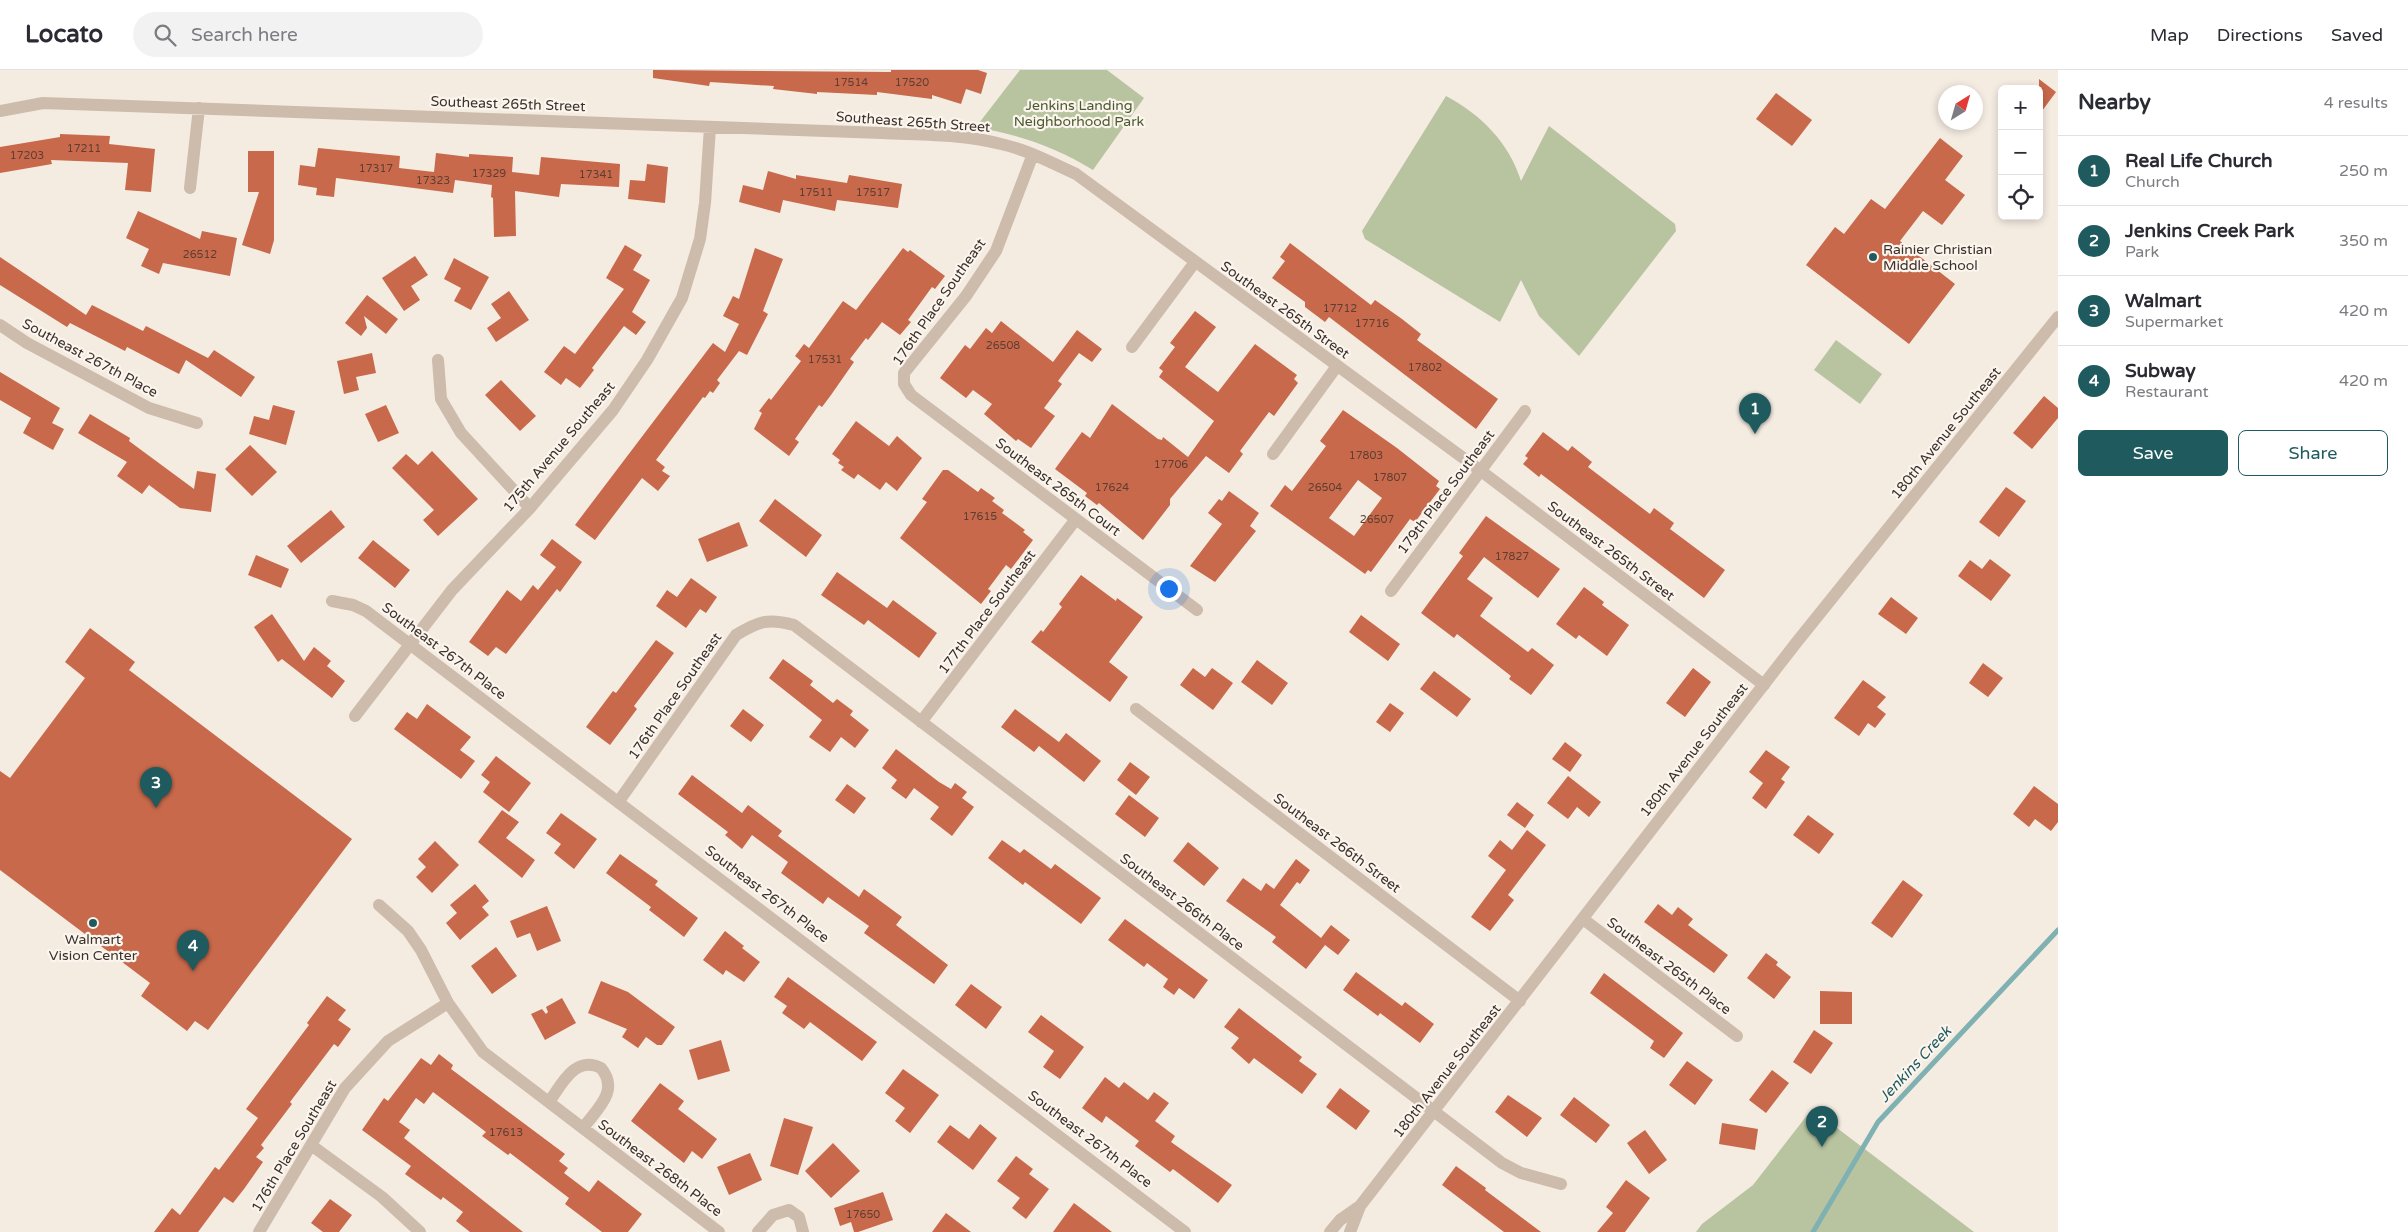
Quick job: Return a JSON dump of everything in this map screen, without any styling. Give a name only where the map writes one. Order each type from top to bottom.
[{"type":"street","name":"Southeast 265th Street","points":[[3,110],[43,103],[198,108],[882,133],[972,139],[1001,143],[1033,154],[1076,174],[1481,471],[1764,684]]},
{"type":"street","points":[[190,188],[198,108]]},
{"type":"street","name":"175th Avenue Southeast","points":[[355,716],[452,590],[530,508],[613,410],[646,360],[682,298],[700,239],[705,202],[710,127]]},
{"type":"street","name":"176th Place Southeast","points":[[904,384],[904,373],[966,296],[996,251],[1033,154]]},
{"type":"street","points":[[1132,347],[1195,262]]},
{"type":"street","name":"180th Avenue Southeast","points":[[1330,1232],[1340,1220],[1360,1206],[1764,684],[2058,317]]},
{"type":"street","name":"Southeast 267th Place","points":[[0,325],[27,343],[149,408],[197,423]]},
{"type":"street","points":[[438,360],[441,398],[461,433],[530,508]]},
{"type":"street","points":[[1273,454],[1337,366]]},
{"type":"street","name":"Southeast 265th Court","points":[[904,384],[911,395],[1197,610]]},
{"type":"street","name":"179th Place Southeast","points":[[1391,591],[1524,411]]},
{"type":"street","name":"177th Place Southeast","points":[[921,722],[1076,519]]},
{"type":"street","name":"Southeast 267th Place","points":[[332,601],[353,604],[366,611],[1181,1228],[1193,1232]]},
{"type":"street","name":"176th Place Southeast","points":[[619,801],[736,635],[756,623],[776,620],[794,625]]},
{"type":"street","name":"Southeast 266th Place","points":[[794,625],[1502,1163],[1521,1173],[1561,1184]]},
{"type":"street","name":"Southeast 266th Street","points":[[1136,709],[1520,1001]]},
{"type":"street","name":"Southeast 268th Place","points":[[379,904],[408,931],[421,950],[448,1003],[483,1052],[719,1232]]},
{"type":"street","name":"Southeast 265th Place","points":[[1583,919],[1737,1036]]},
{"type":"street","name":"176th Place Southeast","points":[[259,1232],[345,1088],[388,1041],[448,1003]]},
{"type":"street","name":"Southeast 268th Place","points":[[549,1102],[578,1066],[586,1064],[601,1068],[610,1082],[609,1090],[583,1128]]},
{"type":"street","points":[[311,1146],[382,1197],[420,1232]]},
{"type":"street","name":"180th Avenue Southeast","points":[[1350,1232],[1360,1206]]},
{"type":"street","points":[[758,1232],[773,1215],[789,1210],[799,1217],[803,1232]]},
{"type":"green space","name":"Jenkins Landing Neighborhood Park","points":[[1020,70],[1107,70],[1144,98],[1093,170],[1051,148],[1007,134],[976,127]]},
{"type":"green space","points":[[1446,96],[1470,111],[1492,131],[1509,154],[1521,181],[1549,126],[1675,224],[1676,231],[1579,356],[1539,316],[1521,280],[1500,322],[1365,239],[1362,231]]},
{"type":"green space","points":[[1836,340],[1882,374],[1860,404],[1814,370]]},
{"type":"green space","points":[[1812,1109],[1974,1232],[1696,1232],[1702,1224],[1753,1185]]},
{"type":"building","points":[[653,70],[891,72],[891,70],[978,70],[987,73],[981,94],[966,89],[961,104],[932,95],[932,99],[877,92],[877,95],[817,92],[817,94],[773,89],[774,86],[710,82],[709,86],[653,78]]},
{"type":"building","points":[[2039,79],[2056,92],[2043,110],[2043,85],[2039,85]]},
{"type":"building","points":[[1776,93],[1812,120],[1792,146],[1756,119]]},
{"type":"building","points":[[60,134],[110,136],[109,144],[155,149],[151,192],[125,190],[128,163],[51,160],[52,164],[0,173],[0,147],[60,137]]},
{"type":"building","points":[[1940,138],[1963,156],[1945,180],[1965,195],[1942,225],[1923,211],[1900,241],[1955,284],[1909,344],[1806,265],[1835,227],[1844,234],[1871,199],[1885,209]]},
{"type":"building","points":[[318,148],[400,156],[399,168],[434,172],[436,153],[469,157],[469,154],[513,157],[512,172],[539,175],[541,157],[620,164],[619,187],[561,184],[559,197],[515,191],[516,236],[494,237],[492,185],[455,180],[453,193],[336,178],[334,197],[316,195],[317,188],[298,185],[300,165],[315,167]]},
{"type":"building","points":[[248,151],[274,151],[274,240],[270,254],[242,245],[259,192],[248,192]]},
{"type":"building","points":[[647,164],[668,167],[665,203],[628,199],[630,180],[645,181]]},
{"type":"building","points":[[768,171],[796,179],[796,175],[847,183],[849,175],[902,184],[898,208],[837,200],[835,211],[783,200],[780,213],[739,202],[743,185],[763,190]]},
{"type":"building","points":[[138,211],[200,239],[202,231],[237,238],[230,276],[163,263],[159,274],[141,266],[149,249],[126,238]]},
{"type":"building","points":[[1290,243],[1371,305],[1375,300],[1402,319],[1421,334],[1417,340],[1498,399],[1476,429],[1329,317],[1325,322],[1305,307],[1305,302],[1272,278],[1285,261],[1280,257]]},
{"type":"building","points":[[625,245],[642,255],[633,270],[650,280],[632,312],[646,322],[636,335],[624,326],[592,368],[594,370],[580,388],[566,378],[561,385],[544,372],[564,346],[575,354],[624,289],[606,278]]},
{"type":"building","points":[[755,248],[783,259],[763,311],[768,314],[747,355],[739,351],[717,380],[720,383],[713,393],[710,391],[705,398],[703,397],[656,460],[665,467],[662,471],[670,476],[658,491],[642,478],[595,540],[575,525],[713,343],[725,352],[739,324],[723,316],[733,296],[739,299]]},
{"type":"building","points":[[903,248],[908,252],[910,250],[945,276],[935,289],[932,287],[908,320],[911,322],[900,335],[882,322],[868,340],[866,338],[850,359],[854,362],[831,395],[822,407],[819,405],[795,439],[799,442],[789,456],[754,429],[762,413],[759,411],[769,398],[771,400],[801,361],[795,356],[804,344],[809,348],[843,301],[856,310]]},
{"type":"building","points":[[415,256],[428,275],[411,286],[420,300],[404,311],[382,278]]},
{"type":"building","points":[[0,257],[86,315],[92,305],[143,331],[146,326],[208,358],[214,350],[255,377],[241,397],[186,360],[179,374],[127,347],[125,351],[70,323],[67,327],[0,285]]},
{"type":"building","points":[[454,258],[489,277],[471,310],[454,301],[461,288],[444,279]]},
{"type":"building","points":[[509,291],[529,320],[496,342],[487,328],[501,318],[491,304]]},
{"type":"building","points":[[367,295],[398,319],[386,334],[364,316],[367,328],[361,336],[345,323]]},
{"type":"building","points":[[1195,311],[1216,327],[1185,367],[1218,392],[1255,344],[1297,375],[1294,379],[1298,383],[1274,416],[1269,412],[1240,451],[1243,454],[1229,473],[1206,456],[1170,499],[1170,505],[1143,540],[1099,503],[1097,505],[1085,496],[1087,493],[1055,469],[1082,432],[1090,438],[1112,404],[1158,439],[1162,440],[1163,437],[1188,457],[1214,421],[1159,377],[1163,371],[1159,368],[1175,347],[1170,343]]},
{"type":"building","points":[[1001,321],[1053,362],[1077,330],[1102,349],[1092,362],[1079,353],[1058,381],[1062,384],[1044,408],[1055,416],[1031,448],[1018,439],[1016,441],[984,414],[992,404],[973,390],[966,398],[940,378],[965,345],[970,349],[986,328],[992,333]]},
{"type":"building","points":[[372,353],[376,373],[356,377],[359,390],[344,394],[337,361]]},
{"type":"building","points":[[0,372],[60,408],[52,423],[64,429],[53,450],[23,433],[31,418],[0,400]]},
{"type":"building","points":[[501,380],[536,416],[520,431],[485,395]]},
{"type":"building","points":[[2044,396],[2058,408],[2058,418],[2032,449],[2013,433]]},
{"type":"building","points":[[273,405],[295,411],[286,445],[249,434],[254,416],[269,420]]},
{"type":"building","points":[[386,405],[399,433],[378,442],[365,414]]},
{"type":"building","points":[[1343,410],[1397,448],[1439,481],[1436,486],[1440,489],[1415,522],[1410,519],[1371,572],[1368,570],[1365,574],[1270,506],[1285,485],[1292,491],[1326,446],[1320,441]],"holes":[[[1358,480],[1382,498],[1354,536],[1329,518]]]},
{"type":"building","points":[[90,414],[130,438],[129,441],[194,489],[197,471],[216,474],[211,512],[180,508],[149,485],[142,494],[117,476],[127,462],[78,433]]},
{"type":"building","points":[[856,421],[889,446],[897,436],[922,458],[897,491],[886,482],[880,490],[858,474],[854,479],[841,470],[844,467],[838,463],[840,460],[832,454]]},
{"type":"building","points":[[1543,432],[1568,451],[1572,446],[1592,462],[1588,467],[1650,514],[1654,508],[1674,523],[1670,529],[1725,570],[1704,598],[1541,474],[1539,477],[1523,464],[1528,458],[1525,456]]},
{"type":"building","points":[[250,445],[277,472],[252,496],[225,469]]},
{"type":"building","points":[[432,451],[478,499],[438,536],[423,520],[434,510],[392,468],[406,454],[418,465]]},
{"type":"building","points":[[943,470],[948,470],[978,492],[981,488],[995,498],[992,501],[1004,510],[1002,513],[1025,530],[1023,532],[1033,540],[1011,569],[1006,565],[988,589],[991,591],[981,604],[900,538],[927,502],[922,499]]},
{"type":"building","points":[[2006,487],[2026,501],[1999,537],[1979,522]]},
{"type":"building","points":[[1229,491],[1259,513],[1250,526],[1256,531],[1215,582],[1190,566],[1222,524],[1208,513],[1219,499],[1222,501]]},
{"type":"building","points":[[775,499],[822,535],[806,557],[759,521]]},
{"type":"building","points":[[331,510],[345,527],[301,563],[287,546]]},
{"type":"building","points":[[1486,516],[1560,569],[1538,598],[1484,557],[1467,579],[1493,598],[1480,616],[1528,652],[1532,648],[1554,665],[1531,695],[1509,679],[1511,676],[1457,634],[1454,638],[1421,613],[1463,556],[1459,553]]},
{"type":"building","points":[[739,522],[748,546],[707,562],[698,539]]},
{"type":"building","points":[[552,539],[582,562],[560,592],[557,589],[506,654],[496,647],[488,656],[469,642],[507,590],[521,601],[533,585],[538,590],[556,567],[540,555]]},
{"type":"building","points":[[373,540],[410,570],[395,588],[358,558]]},
{"type":"building","points":[[256,555],[289,569],[281,588],[248,575]]},
{"type":"building","points":[[1990,559],[2011,575],[1991,601],[1958,576],[1970,560],[1982,569]]},
{"type":"building","points":[[837,572],[887,608],[893,600],[937,633],[919,658],[868,620],[864,625],[821,595]]},
{"type":"building","points":[[1081,575],[1116,601],[1117,598],[1143,617],[1109,662],[1128,677],[1110,702],[1031,642],[1041,630],[1043,632],[1062,607],[1059,604]]},
{"type":"building","points":[[691,578],[717,597],[706,613],[700,609],[686,628],[656,606],[667,590],[677,597]]},
{"type":"building","points":[[1584,587],[1604,602],[1602,605],[1629,625],[1607,656],[1579,635],[1576,639],[1556,624]]},
{"type":"building","points":[[1891,597],[1918,618],[1906,634],[1878,614]]},
{"type":"building","points":[[272,614],[304,661],[314,647],[331,661],[327,666],[345,681],[332,698],[282,659],[278,662],[254,627]]},
{"type":"building","points":[[1361,615],[1400,644],[1388,661],[1349,632]]},
{"type":"building","points":[[90,628],[135,662],[129,670],[352,839],[208,1030],[195,1021],[187,1031],[141,996],[150,983],[0,870],[0,771],[10,778],[85,678],[65,662]]},
{"type":"building","points":[[656,640],[674,653],[634,706],[637,709],[610,745],[586,727],[613,691],[616,693]]},
{"type":"building","points":[[783,659],[813,681],[810,685],[833,703],[837,699],[853,711],[850,715],[869,730],[855,748],[841,737],[830,752],[809,737],[822,720],[769,678]]},
{"type":"building","points":[[1257,660],[1288,683],[1272,705],[1241,682]]},
{"type":"building","points":[[1983,663],[2003,678],[1988,697],[1969,683]]},
{"type":"building","points":[[1193,668],[1205,677],[1212,668],[1233,683],[1213,710],[1180,685]]},
{"type":"building","points":[[1693,668],[1711,682],[1685,717],[1666,703]]},
{"type":"building","points":[[1434,671],[1471,699],[1457,717],[1420,689]]},
{"type":"building","points":[[1863,680],[1886,697],[1877,707],[1886,714],[1875,728],[1868,723],[1859,736],[1834,718]]},
{"type":"building","points":[[1390,703],[1404,713],[1390,732],[1376,722]]},
{"type":"building","points":[[427,704],[471,737],[460,750],[475,761],[461,779],[394,729],[407,712],[417,719]]},
{"type":"building","points":[[743,709],[764,725],[751,742],[730,726]]},
{"type":"building","points":[[1015,709],[1059,742],[1066,733],[1101,761],[1084,782],[1039,746],[1034,752],[1001,727]]},
{"type":"building","points":[[1565,742],[1582,755],[1570,772],[1552,759]]},
{"type":"building","points":[[896,749],[939,782],[951,789],[955,783],[967,792],[962,798],[974,807],[952,836],[930,819],[939,807],[914,788],[906,799],[891,788],[897,780],[882,768]]},
{"type":"building","points":[[1766,750],[1790,767],[1781,779],[1785,782],[1766,809],[1752,798],[1763,783],[1749,772]]},
{"type":"building","points":[[496,756],[531,783],[509,812],[483,792],[490,782],[481,775]]},
{"type":"building","points":[[1130,762],[1150,777],[1136,795],[1117,780]]},
{"type":"building","points":[[692,775],[742,813],[748,805],[782,831],[778,836],[859,897],[864,889],[902,917],[896,925],[948,965],[934,984],[864,933],[869,926],[828,897],[823,904],[781,873],[788,862],[752,835],[742,849],[725,835],[728,832],[678,794]]},
{"type":"building","points":[[1568,776],[1601,802],[1589,817],[1577,807],[1568,819],[1547,803]]},
{"type":"building","points":[[847,784],[866,798],[854,814],[835,800]]},
{"type":"building","points":[[2034,786],[2058,804],[2058,822],[2051,831],[2035,819],[2029,827],[2013,814]]},
{"type":"building","points":[[1129,795],[1159,818],[1145,837],[1115,814]]},
{"type":"building","points":[[1517,802],[1534,815],[1525,828],[1507,815]]},
{"type":"building","points":[[502,810],[519,822],[506,838],[535,860],[522,878],[478,842]]},
{"type":"building","points":[[561,813],[597,839],[574,869],[554,853],[561,844],[546,833]]},
{"type":"building","points":[[1808,815],[1834,834],[1819,854],[1793,835]]},
{"type":"building","points":[[1527,830],[1546,845],[1508,895],[1514,900],[1490,931],[1471,917],[1506,870],[1488,856],[1500,840],[1512,850]]},
{"type":"building","points":[[1002,840],[1020,853],[1024,849],[1051,869],[1055,864],[1101,898],[1081,924],[1025,882],[1023,885],[988,858]]},
{"type":"building","points":[[435,841],[459,865],[432,893],[416,877],[426,867],[418,859]]},
{"type":"building","points":[[1188,842],[1219,868],[1204,886],[1173,861]]},
{"type":"building","points":[[620,854],[658,881],[655,885],[698,918],[684,937],[649,910],[651,907],[606,873]]},
{"type":"building","points":[[1296,859],[1310,870],[1300,884],[1297,882],[1280,905],[1321,938],[1331,925],[1350,940],[1338,955],[1325,945],[1306,969],[1272,942],[1276,937],[1226,901],[1243,878],[1261,891],[1266,883],[1274,889]]},
{"type":"building","points":[[1903,880],[1923,895],[1892,938],[1871,923]]},
{"type":"building","points":[[475,884],[489,901],[482,907],[489,915],[460,940],[446,923],[457,913],[450,905]]},
{"type":"building","points":[[1658,904],[1672,915],[1678,907],[1693,919],[1688,925],[1728,955],[1714,973],[1644,922]]},
{"type":"building","points":[[547,906],[561,941],[537,951],[530,933],[517,938],[510,921]]},
{"type":"building","points":[[1125,919],[1208,980],[1194,999],[1179,988],[1174,995],[1163,987],[1168,979],[1147,963],[1144,967],[1108,940]]},
{"type":"building","points":[[725,931],[760,962],[744,982],[726,970],[723,975],[703,960]]},
{"type":"building","points":[[496,947],[517,976],[492,994],[471,966]]},
{"type":"building","points":[[1766,953],[1778,962],[1776,965],[1791,977],[1774,999],[1747,978]]},
{"type":"building","points":[[1356,972],[1402,1006],[1405,1002],[1434,1024],[1420,1043],[1380,1013],[1378,1016],[1343,990]]},
{"type":"building","points":[[1604,973],[1683,1033],[1664,1058],[1650,1048],[1654,1041],[1590,993]]},
{"type":"building","points":[[788,977],[877,1042],[862,1061],[810,1022],[804,1029],[782,1013],[787,1006],[774,997]]},
{"type":"building","points":[[601,981],[628,992],[675,1027],[662,1045],[657,1045],[646,1037],[638,1048],[622,1037],[627,1029],[588,1013]]},
{"type":"building","points":[[971,984],[1002,1007],[986,1029],[955,1005]]},
{"type":"building","points":[[1820,991],[1852,992],[1852,1024],[1820,1024]]},
{"type":"building","points":[[327,996],[346,1010],[338,1020],[351,1029],[338,1047],[334,1044],[290,1102],[292,1104],[261,1145],[264,1148],[256,1157],[263,1162],[244,1189],[233,1203],[224,1197],[198,1232],[154,1232],[172,1208],[180,1215],[215,1167],[219,1170],[258,1118],[246,1109],[309,1025],[307,1023]]},
{"type":"building","points":[[562,998],[576,1023],[545,1040],[531,1014],[542,1009],[546,1014],[548,1012],[546,1007]]},
{"type":"building","points":[[1239,1008],[1302,1057],[1299,1061],[1317,1074],[1302,1094],[1254,1058],[1249,1064],[1231,1048],[1239,1038],[1224,1027]]},
{"type":"building","points":[[1041,1015],[1084,1047],[1060,1079],[1043,1067],[1054,1051],[1028,1032]]},
{"type":"building","points":[[1814,1030],[1833,1043],[1811,1074],[1793,1062]]},
{"type":"building","points":[[721,1040],[730,1071],[698,1080],[689,1050]]},
{"type":"building","points":[[439,1054],[453,1065],[451,1069],[565,1154],[559,1161],[568,1168],[564,1173],[589,1192],[598,1180],[642,1214],[628,1232],[602,1232],[565,1204],[569,1198],[510,1153],[508,1155],[482,1136],[486,1132],[433,1092],[424,1104],[416,1098],[399,1122],[410,1130],[404,1138],[523,1232],[470,1232],[456,1221],[463,1212],[443,1197],[441,1200],[405,1174],[411,1166],[362,1130],[384,1098],[388,1101],[421,1058],[431,1065]]},
{"type":"building","points":[[1687,1061],[1713,1080],[1695,1105],[1669,1085]]},
{"type":"building","points":[[903,1069],[939,1095],[910,1133],[895,1121],[905,1108],[885,1093]]},
{"type":"building","points":[[1772,1070],[1789,1083],[1766,1113],[1749,1100]]},
{"type":"building","points":[[1105,1077],[1119,1088],[1124,1082],[1148,1100],[1154,1092],[1169,1103],[1155,1121],[1175,1136],[1171,1142],[1232,1185],[1218,1203],[1173,1169],[1170,1172],[1135,1146],[1139,1141],[1106,1116],[1102,1123],[1082,1108]]},
{"type":"building","points":[[660,1083],[684,1101],[678,1109],[717,1139],[702,1159],[692,1151],[684,1163],[631,1121]]},
{"type":"building","points":[[1340,1088],[1370,1111],[1356,1130],[1326,1107]]},
{"type":"building","points":[[1508,1095],[1542,1118],[1527,1137],[1495,1112]]},
{"type":"building","points":[[1574,1097],[1610,1125],[1596,1143],[1560,1115]]},
{"type":"building","points":[[784,1118],[813,1127],[798,1175],[770,1166]]},
{"type":"building","points":[[1722,1123],[1758,1129],[1755,1150],[1719,1144]]},
{"type":"building","points":[[980,1124],[997,1138],[973,1170],[937,1142],[950,1125],[969,1139]]},
{"type":"building","points":[[1645,1130],[1667,1160],[1649,1174],[1627,1143]]},
{"type":"building","points":[[833,1143],[860,1171],[831,1198],[805,1171]]},
{"type":"building","points":[[750,1153],[762,1180],[729,1195],[717,1167]]},
{"type":"building","points":[[1016,1156],[1033,1169],[1029,1174],[1049,1189],[1026,1219],[1012,1208],[1020,1198],[997,1181]]},
{"type":"building","points":[[1456,1166],[1541,1232],[1504,1232],[1442,1185]]},
{"type":"building","points":[[1626,1180],[1650,1198],[1625,1232],[1597,1232],[1613,1213],[1606,1207]]},
{"type":"building","points":[[883,1192],[893,1220],[858,1232],[854,1232],[851,1222],[840,1226],[834,1208]]},
{"type":"building","points":[[330,1199],[352,1215],[339,1232],[323,1232],[311,1223]]},
{"type":"building","points":[[1074,1203],[1112,1232],[1053,1232]]},
{"type":"building","points":[[946,1213],[971,1232],[932,1232]]},
{"type":"waterway","name":"Jenkins Creek","points":[[1813,1232],[1878,1122],[2058,930]]},
{"type":"place","name":"Rainier Christian Middle School","points":[[1873,257]]},
{"type":"place","name":"Real Life Church","points":[[1755,434]]},
{"type":"place","name":"Walmart","points":[[156,808]]},
{"type":"place","name":"Walmart Vision Center","points":[[93,923]]},
{"type":"place","name":"Subway","points":[[193,971]]},
{"type":"place","name":"Jenkins Creek Park","points":[[1822,1147]]}]
